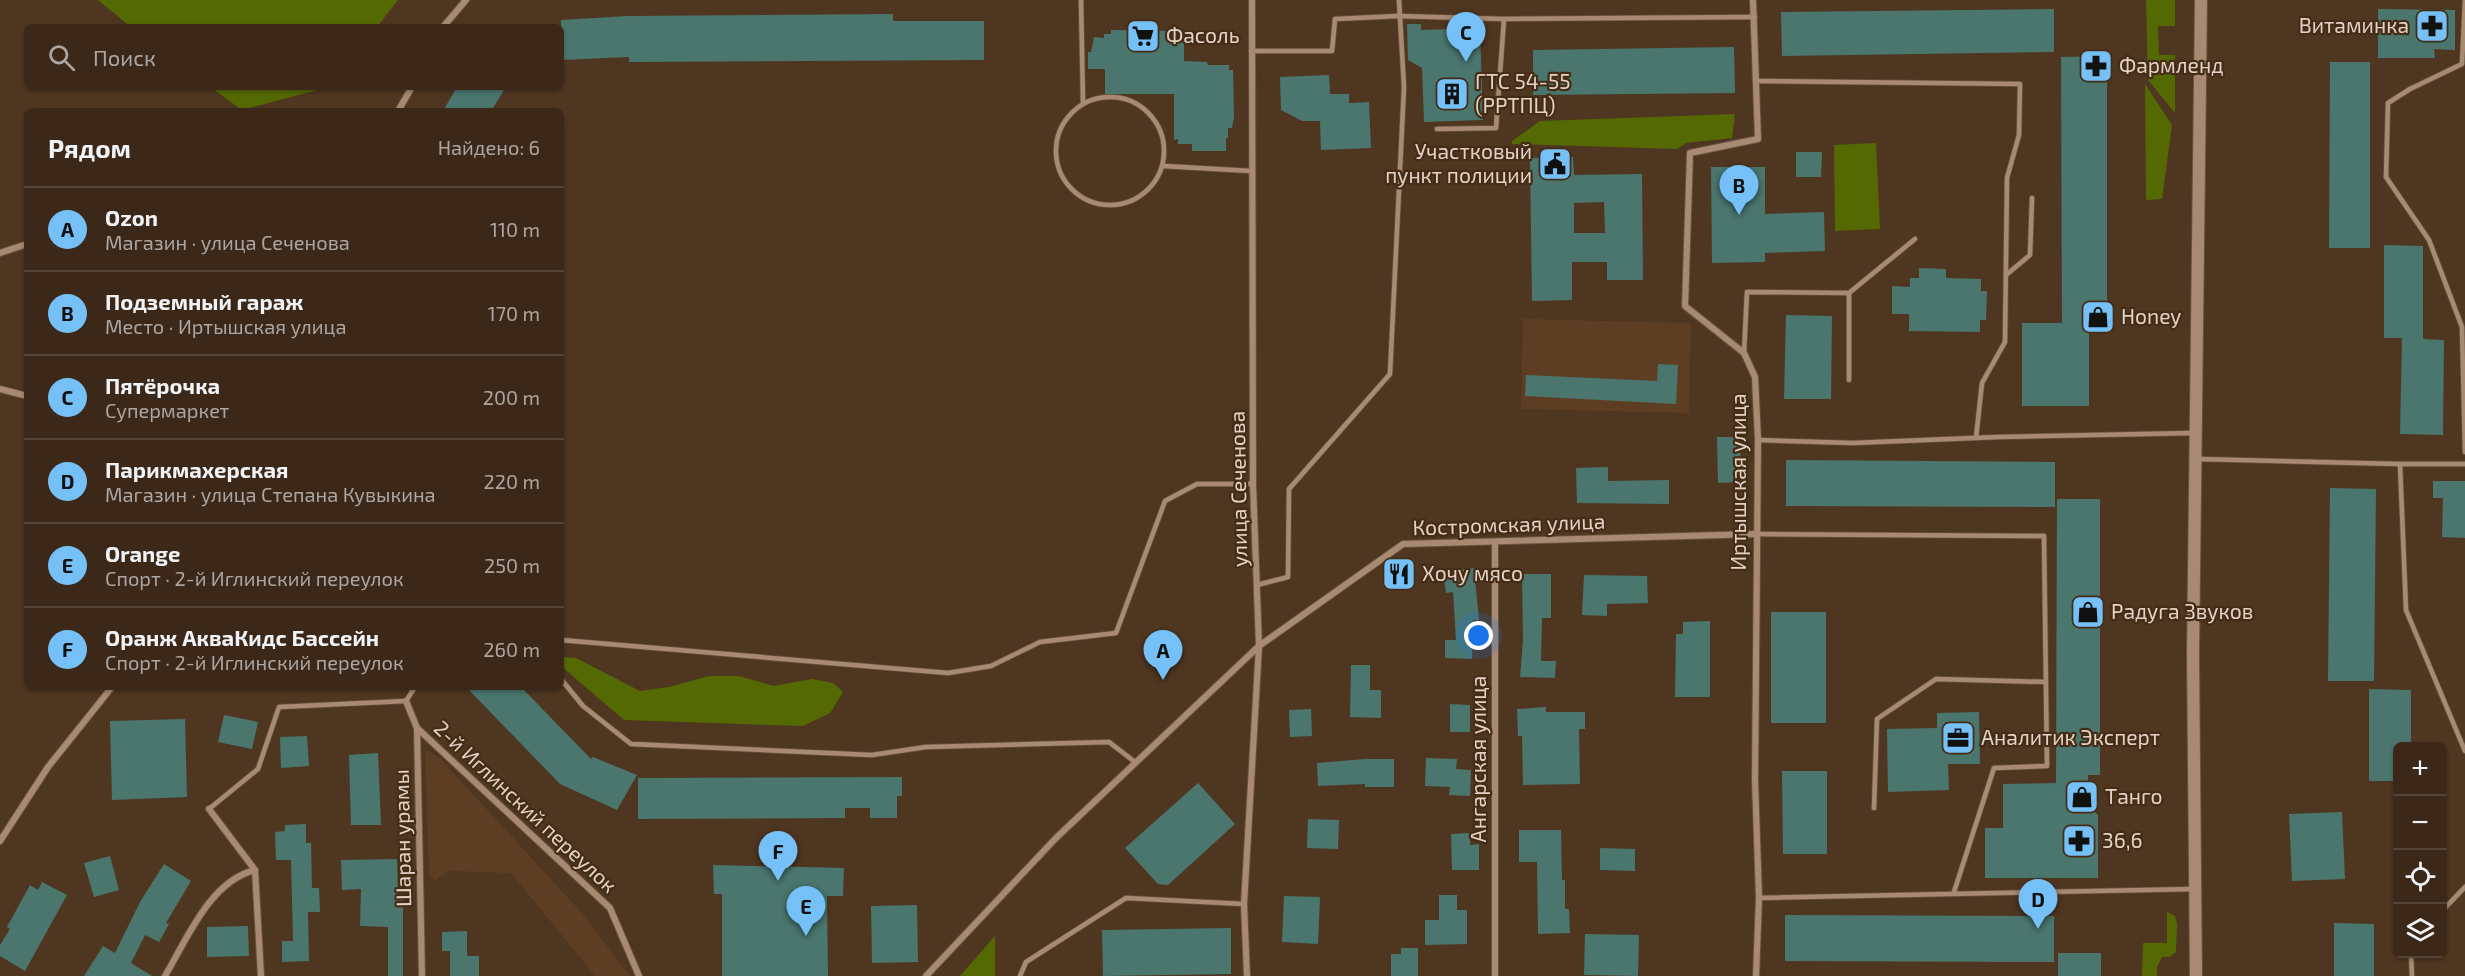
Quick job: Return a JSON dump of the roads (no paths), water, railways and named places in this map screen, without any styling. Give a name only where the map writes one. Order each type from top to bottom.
[{"type":"main road","points":[[2196,976],[2193,656],[2201,0]]},
{"type":"street","points":[[446,24],[466,0]]},
{"type":"street","name":"улица Сеченова","points":[[1247,976],[1244,904],[1259,646],[1253,484],[1252,0]]},
{"type":"street","name":"Иртышская улица","points":[[1753,0],[1758,139],[1690,153],[1685,306],[1744,353],[1755,376],[1758,440],[1755,780],[1759,898],[1756,976]]},
{"type":"street","points":[[400,108],[410,90]]},
{"type":"street","points":[[0,253],[24,245]]},
{"type":"street","points":[[0,389],[24,395]]},
{"type":"street","name":"Костромская улица","points":[[926,976],[1056,838],[1259,646],[1403,544],[1757,534]]},
{"type":"street","name":"Ангарская улица","points":[[1495,542],[1495,976]]},
{"type":"street","points":[[0,841],[48,767],[110,690]]},
{"type":"street","name":"Шаран урамы","points":[[406,701],[417,728],[422,976]]},
{"type":"street","name":"2-й Иглинский переулок","points":[[417,728],[609,908],[639,976]]},
{"type":"street","points":[[209,809],[255,870],[261,976]]},
{"type":"street","points":[[165,976],[208,904],[239,874],[255,870]]},
{"type":"lane","points":[[1081,0],[1083,103]]},
{"type":"lane","points":[[1257,585],[1288,578],[1289,489],[1390,374],[1404,87],[1398,16],[1399,0]]},
{"type":"lane","points":[[2465,0],[2463,64],[2410,89],[2388,103],[2386,177],[2429,240],[2462,327],[2465,452]]},
{"type":"lane","points":[[1251,51],[1332,51],[1335,19],[1398,16],[1504,19],[1755,18]]},
{"type":"lane","points":[[1437,129],[1496,128],[1504,19]]},
{"type":"lane","points":[[1756,81],[2020,84],[2019,135],[2007,178],[2005,342],[1982,383],[1976,438]]},
{"type":"lane","points":[[1101,97],[1120,97],[1138,103],[1152,116],[1160,128],[1165,147],[1163,166],[1147,192],[1127,203],[1108,206],[1090,201],[1074,192],[1059,169],[1056,151],[1059,132],[1068,116],[1083,103],[1101,97]]},
{"type":"lane","points":[[1163,166],[1251,171]]},
{"type":"lane","points":[[2006,275],[2030,255],[2032,198]]},
{"type":"lane","points":[[1744,353],[1747,292],[1849,293],[1915,239]]},
{"type":"lane","points":[[1849,293],[1849,380]]},
{"type":"lane","points":[[1758,440],[1852,443],[2197,433]]},
{"type":"lane","points":[[2196,459],[2465,464]]},
{"type":"lane","points":[[2400,464],[2406,610],[2465,751]]},
{"type":"lane","points":[[564,640],[948,673],[991,666],[1040,642],[1116,633],[1165,501],[1197,484],[1253,484]]},
{"type":"lane","points":[[1757,534],[2044,536],[2047,766],[1994,768],[1954,892]]},
{"type":"lane","points":[[1874,808],[1877,719],[1936,679],[2046,682]]},
{"type":"lane","points":[[564,683],[583,706],[631,744],[872,755],[926,747],[1109,742],[1135,762]]},
{"type":"lane","points":[[209,809],[258,769],[279,707],[406,701],[414,690]]},
{"type":"lane","points":[[2447,906],[2465,887]]},
{"type":"lane","points":[[1759,898],[1954,892],[2195,889]]},
{"type":"lane","points":[[1020,976],[1026,962],[1126,898],[1244,904]]},
{"type":"lane","points":[[2411,958],[2412,976]]},
{"type":"place","name":"Витаминка","points":[[2432,26]]},
{"type":"place","name":"Фасоль","points":[[1143,36]]},
{"type":"place","name":"Пятёрочка","points":[[1466,62]]},
{"type":"place","name":"Фармленд","points":[[2096,66]]},
{"type":"place","name":"ГТС 54-55 (РРТПЦ)","points":[[1452,94]]},
{"type":"place","name":"Участковый пункт полиции","points":[[1555,164]]},
{"type":"place","name":"Подземный гараж","points":[[1739,215]]},
{"type":"place","name":"Honey","points":[[2098,317]]},
{"type":"place","name":"Хочу мясо","points":[[1399,574]]},
{"type":"place","name":"Радуга Звуков","points":[[2088,612]]},
{"type":"place","name":"Ozon","points":[[1163,680]]},
{"type":"place","name":"Аналитик Эксперт","points":[[1958,738]]},
{"type":"place","name":"Танго","points":[[2082,797]]},
{"type":"place","name":"36,6","points":[[2079,841]]},
{"type":"place","name":"Оранж АкваКидс Бассейн","points":[[778,881]]},
{"type":"place","name":"Парикмахерская","points":[[2038,929]]},
{"type":"place","name":"Orange","points":[[806,936]]}]
